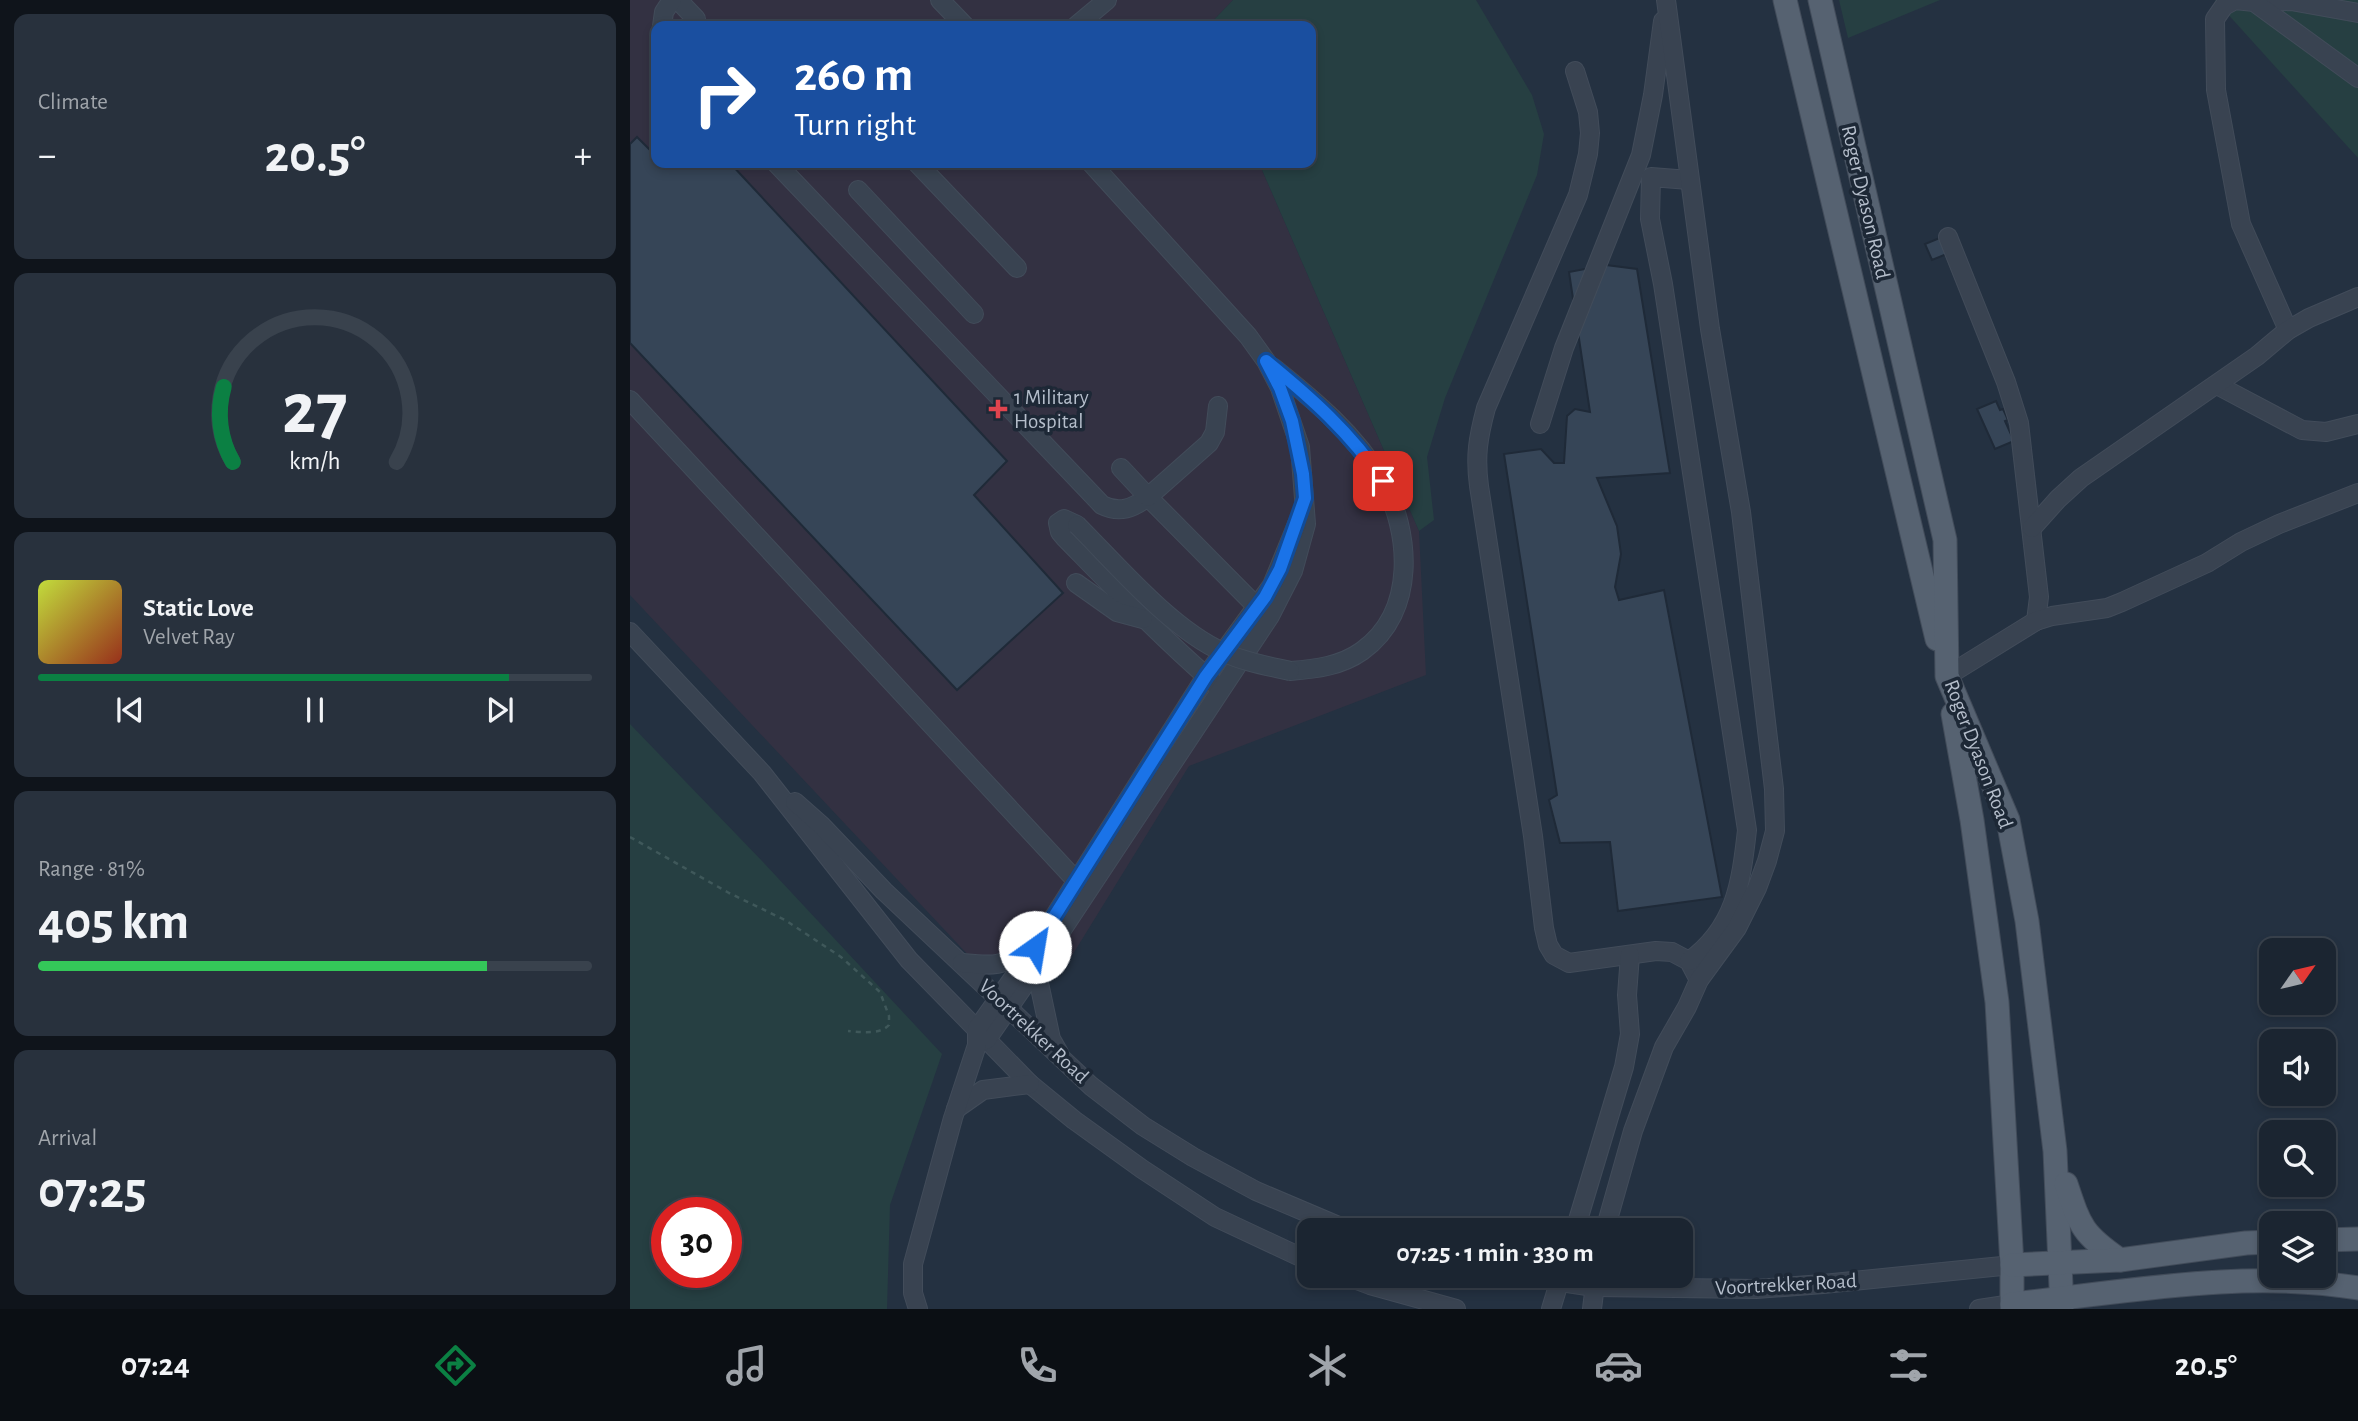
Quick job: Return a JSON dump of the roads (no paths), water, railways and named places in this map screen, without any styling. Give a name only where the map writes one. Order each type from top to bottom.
[{"type":"main road","name":"Roger Dyason Road","points":[[1785,0],[1944,670],[1972,820],[1997,1002],[2012,1306]]},
{"type":"main road","name":"Roger Dyason Road","points":[[1820,0],[1945,540],[1947,676],[2008,821],[2027,921],[2055,1151],[2062,1304]]},
{"type":"main road","points":[[2055,1151],[2082,1228],[2097,1245],[2120,1260]]},
{"type":"main road","points":[[2336,1240],[2358,1239]]},
{"type":"main road","points":[[2011,1265],[2120,1260],[2259,1242]]},
{"type":"main road","points":[[2012,1306],[2062,1304],[2231,1280],[2284,1280],[2358,1288]]},
{"type":"street","points":[[663,21],[664,12],[672,0]]},
{"type":"street","points":[[678,0],[696,19]]},
{"type":"street","points":[[940,0],[960,21]]},
{"type":"street","points":[[1082,21],[1107,0]]},
{"type":"street","points":[[1540,424],[1564,348],[1641,155],[1653,95],[1666,0]]},
{"type":"street","points":[[1608,1218],[1649,1084],[1664,1047],[1699,980],[1737,928],[1757,888],[1774,831],[1774,789],[1741,512],[1710,329],[1666,0]]},
{"type":"street","points":[[2288,330],[2241,224],[2216,90],[2216,19],[2224,6],[2235,0],[2291,1],[2358,13]]},
{"type":"street","points":[[2254,2],[2358,78]]},
{"type":"street","points":[[1575,71],[1588,112],[1590,133],[1578,195],[1489,398],[1477,439],[1476,460],[1548,944],[1554,955],[1569,963],[1664,950],[1689,961],[1699,980]]},
{"type":"street","points":[[1641,155],[1651,177],[1651,228],[1663,284],[1747,831],[1740,887],[1733,905],[1710,943],[1689,961]]},
{"type":"street","points":[[781,168],[1102,505],[1111,509],[1129,509],[1149,497],[1209,443],[1215,432],[1218,407]]},
{"type":"street","points":[[922,168],[1017,268]]},
{"type":"street","points":[[1002,1004],[1036,969],[1081,887],[1206,676],[1285,588],[1300,551],[1306,524],[1300,447],[1280,388],[1266,361],[1227,311],[1096,168]]},
{"type":"street","points":[[1651,177],[1689,180]]},
{"type":"street","points":[[858,190],[974,314]]},
{"type":"street","points":[[1948,237],[2013,402],[2022,440],[2039,597],[2036,621]]},
{"type":"street","points":[[2032,528],[2081,478],[2258,356],[2288,330],[2358,297]]},
{"type":"street","points":[[1221,689],[1145,620],[1065,538],[1058,523],[1064,519],[1077,525],[1167,612],[1209,645],[1238,658],[1290,671],[1317,669],[1362,651],[1377,638],[1398,603],[1404,582],[1405,561],[1395,509],[1383,481],[1353,439],[1266,361]]},
{"type":"street","points":[[2217,385],[2302,429],[2326,432],[2358,425]]},
{"type":"street","points":[[630,400],[1081,887]]},
{"type":"street","points":[[1121,468],[1263,611]]},
{"type":"street","points":[[1947,676],[2036,621],[2107,608],[2207,563],[2278,524],[2358,493]]},
{"type":"street","points":[[1076,583],[1117,612],[1145,620]]},
{"type":"street","points":[[918,1309],[912,1293],[912,1264],[956,1109],[980,1038],[1035,947],[1081,887],[1221,689],[1263,611]]},
{"type":"street","name":"Voortrekker Road","points":[[630,632],[762,773],[909,960],[980,1038],[1074,1120],[1142,1169],[1215,1217],[1297,1255]]},
{"type":"street","name":"Voortrekker Road","points":[[762,773],[821,825],[884,891],[1064,1062],[1143,1126],[1256,1191],[1320,1218]]},
{"type":"street","points":[[1747,831],[1774,831]]},
{"type":"street","points":[[962,963],[995,966],[1035,947]]},
{"type":"street","points":[[1579,1218],[1624,1067],[1630,1034],[1630,956]]},
{"type":"street","points":[[1036,969],[1051,1039],[1064,1062]]},
{"type":"street","points":[[956,1109],[984,1090],[1030,1084]]},
{"type":"street","name":"Voortrekker Road","points":[[1693,1286],[1756,1289],[2011,1265]]},
{"type":"street","points":[[1381,1288],[1456,1309]]},
{"type":"street","points":[[1551,1309],[1557,1288]]},
{"type":"street","points":[[1592,1309],[1594,1288]]},
{"type":"street","points":[[1979,1309],[2012,1306]]},
{"type":"place","name":"1 Military Hospital","points":[[998,409]]}]
